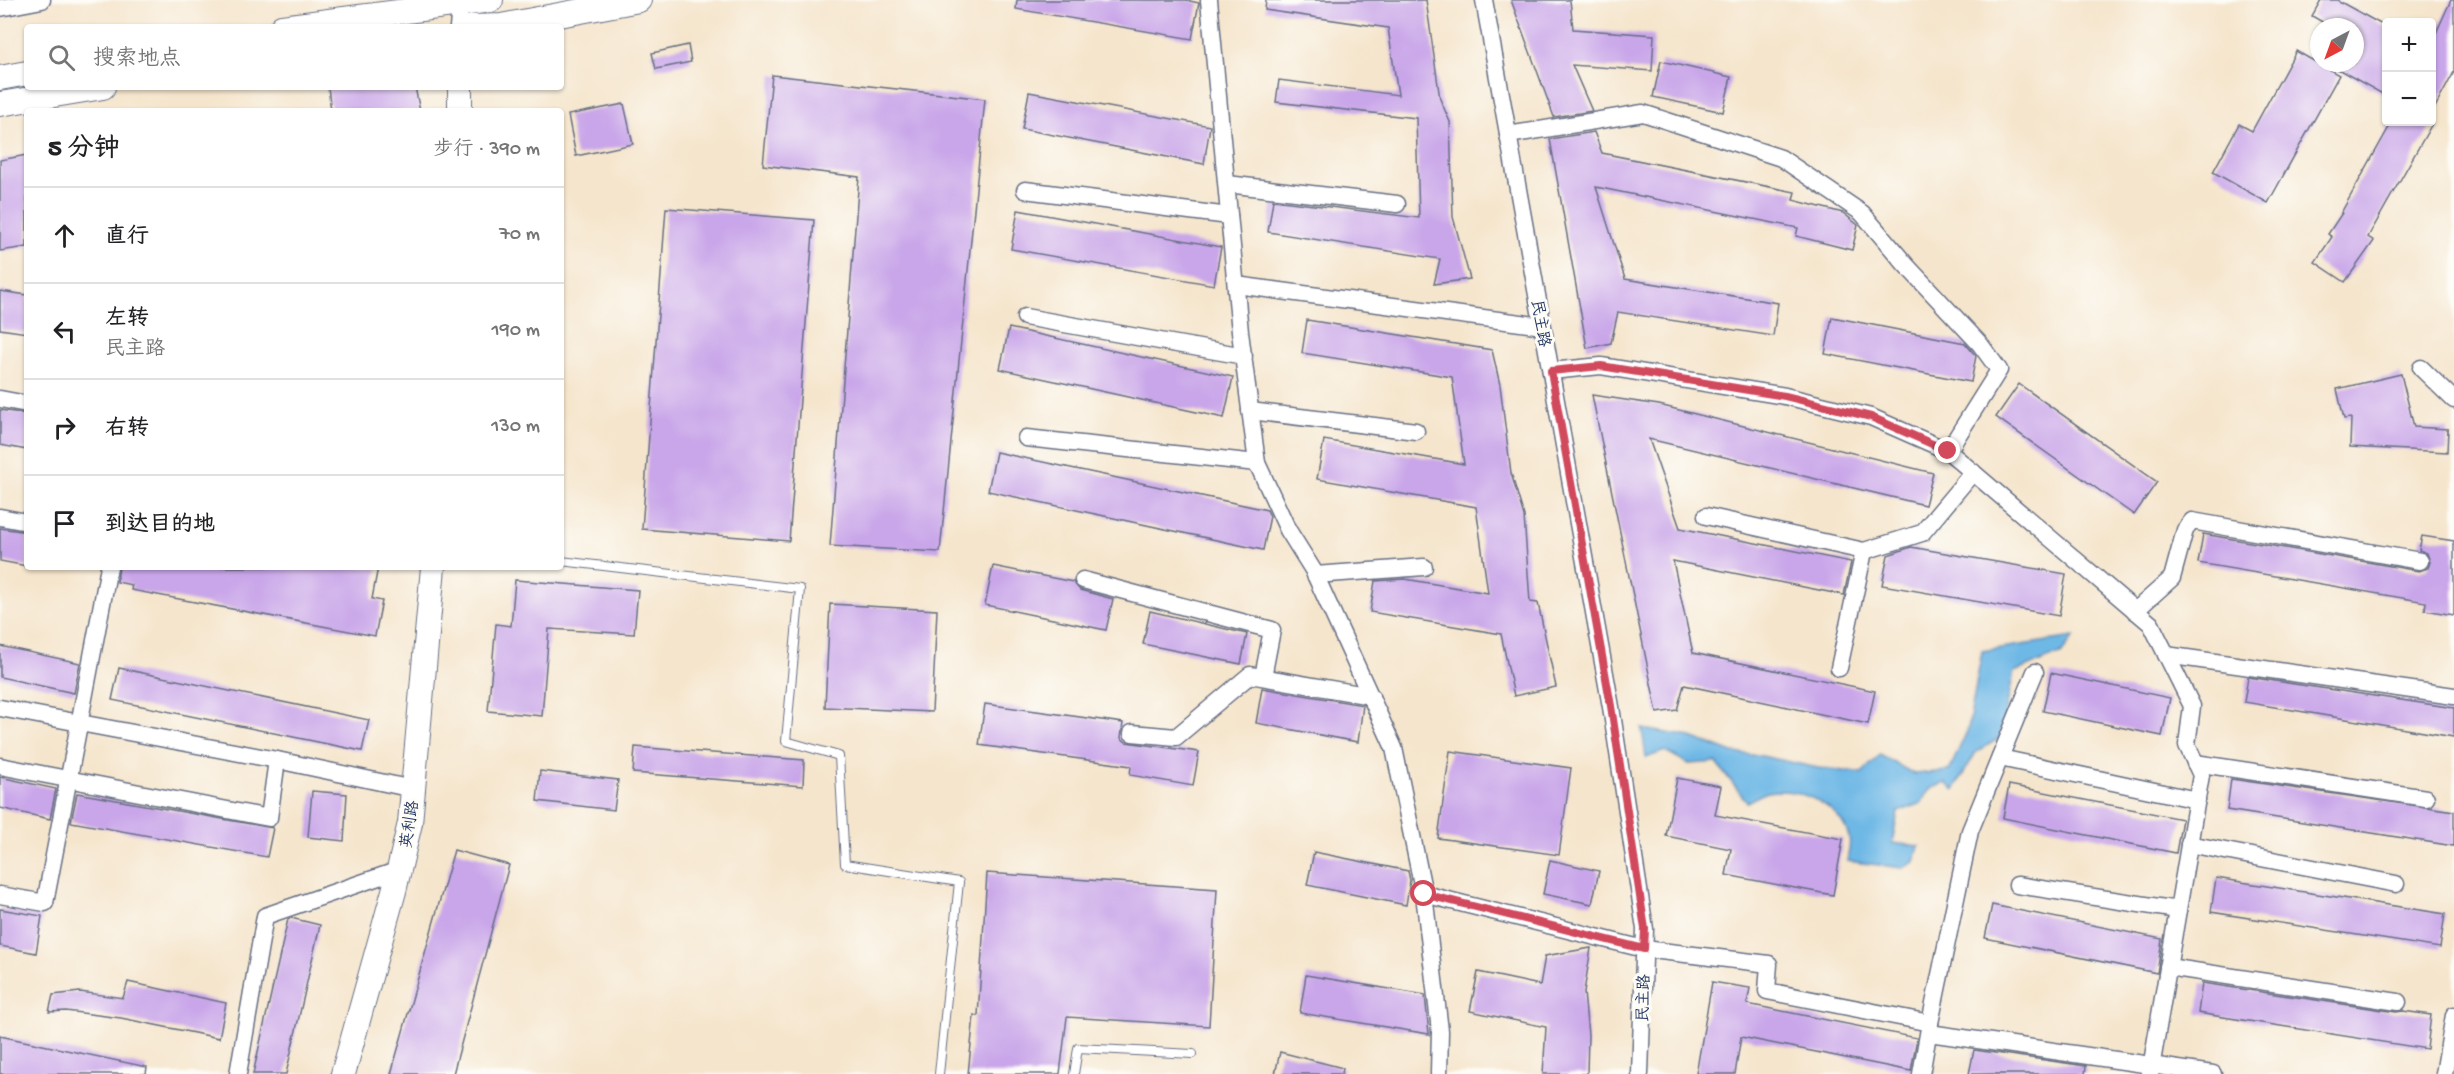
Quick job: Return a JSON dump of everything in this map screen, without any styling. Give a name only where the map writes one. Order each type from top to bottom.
[{"type":"street","points":[[0,8],[42,0]]},
{"type":"street","points":[[315,24],[460,11],[490,0]]},
{"type":"street","points":[[512,24],[639,0]]},
{"type":"street","points":[[1209,0],[1236,285],[1257,463],[1288,530],[1315,575],[1394,748],[1424,894],[1440,1031],[1439,1074]]},
{"type":"street","name":"民主路","points":[[1484,0],[1611,706],[1645,929],[1640,1074]]},
{"type":"street","points":[[0,78],[24,74]]},
{"type":"street","points":[[0,104],[85,90]]},
{"type":"street","points":[[460,90],[460,108]]},
{"type":"street","points":[[1508,135],[1643,113],[1781,158],[1862,213],[1906,265],[1980,344],[1999,370],[1948,451]]},
{"type":"street","points":[[1227,184],[1397,204]]},
{"type":"street","points":[[1025,190],[1229,216]]},
{"type":"street","points":[[1236,285],[1543,326]]},
{"type":"street","points":[[1025,317],[1244,357]]},
{"type":"street","points":[[1551,371],[1601,366],[1785,396],[1871,417],[1948,451],[2151,624],[2192,706],[2187,745],[2201,776],[2150,1070]]},
{"type":"street","points":[[2421,368],[2454,400]]},
{"type":"street","points":[[0,399],[24,403]]},
{"type":"street","points":[[1250,411],[1416,431]]},
{"type":"street","points":[[1026,438],[1257,463]]},
{"type":"street","points":[[1706,516],[1864,551],[1922,533],[1973,472]]},
{"type":"street","points":[[0,517],[24,521]]},
{"type":"street","points":[[2135,611],[2172,578],[2185,530],[2192,521],[2420,561]]},
{"type":"street","points":[[1839,668],[1864,551]]},
{"type":"street","points":[[1315,575],[1424,567]]},
{"type":"street","points":[[0,894],[45,903],[108,570]]},
{"type":"street","name":"英利路","points":[[343,1074],[410,823],[433,570]]},
{"type":"street","points":[[1083,580],[1272,630],[1263,677]]},
{"type":"street","points":[[2166,655],[2454,696]]},
{"type":"street","points":[[1921,1074],[1970,831],[2035,672]]},
{"type":"street","points":[[1132,733],[1176,737],[1250,675],[1371,696]]},
{"type":"street","points":[[0,708],[277,760],[413,789]]},
{"type":"street","points":[[2000,758],[2197,800]]},
{"type":"street","points":[[0,766],[269,818],[277,760]]},
{"type":"street","points":[[2195,763],[2426,798]]},
{"type":"street","points":[[2189,844],[2396,884]]},
{"type":"street","points":[[238,1074],[265,916],[399,870]]},
{"type":"street","points":[[2017,885],[2178,910]]},
{"type":"street","points":[[1424,894],[1644,949],[1769,964],[1767,991],[1930,1028],[2150,1070],[2213,1074]]},
{"type":"street","points":[[2168,967],[2398,1002]]},
{"type":"street","points":[[2444,1074],[2454,1015]]},
{"type":"lane","points":[[564,561],[800,589],[786,741],[838,756],[845,864],[959,882],[939,1074]]},
{"type":"lane","points":[[1074,1074],[1078,1048],[1193,1054]]},
{"type":"water","points":[[2074,637],[2061,654],[2014,672],[2000,738],[1976,752],[1954,790],[1945,783],[1930,789],[1920,804],[1898,812],[1892,843],[1919,846],[1915,862],[1903,868],[1847,861],[1850,840],[1844,826],[1828,807],[1817,801],[1793,792],[1780,791],[1768,792],[1747,802],[1716,762],[1689,764],[1665,751],[1646,758],[1642,729],[1691,737],[1733,753],[1762,756],[1818,768],[1862,773],[1880,755],[1914,774],[1949,771],[1968,729],[1982,651]]},
{"type":"building","points":[[1017,0],[1186,0],[1199,3],[1192,39],[1016,9]]},
{"type":"building","points":[[1266,0],[1426,0],[1440,99],[1450,122],[1453,217],[1470,279],[1434,284],[1440,259],[1268,232],[1273,200],[1419,218],[1416,118],[1276,102],[1279,80],[1398,95],[1388,28],[1265,10]]},
{"type":"building","points":[[1511,0],[1570,0],[1573,29],[1654,35],[1652,71],[1572,65],[1592,111],[1554,117]]},
{"type":"building","points":[[2321,0],[2337,0],[2382,25],[2382,94],[2343,72],[2364,72],[2364,18],[2315,18],[2312,16]]},
{"type":"building","points":[[2451,0],[2454,0],[2454,72],[2436,106],[2436,72],[2436,33]]},
{"type":"building","points":[[688,45],[691,62],[656,69],[652,53]]},
{"type":"building","points":[[2296,51],[2310,59],[2310,72],[2334,72],[2339,75],[2268,203],[2213,172],[2239,124],[2252,131]]},
{"type":"building","points":[[1661,61],[1731,77],[1723,112],[1653,97]]},
{"type":"building","points":[[772,75],[985,99],[940,552],[830,546],[859,177],[763,165]]},
{"type":"building","points":[[328,90],[416,90],[419,108],[331,108]]},
{"type":"building","points":[[1029,92],[1210,126],[1204,164],[1022,129]]},
{"type":"building","points":[[624,104],[633,144],[576,156],[568,115]]},
{"type":"building","points":[[2390,126],[2431,126],[2368,237],[2374,241],[2345,282],[2315,262],[2332,237],[2328,234]]},
{"type":"building","points":[[1594,132],[1602,153],[1795,192],[1793,200],[1843,213],[1858,225],[1852,250],[1796,236],[1798,228],[1596,187],[1625,279],[1778,303],[1773,336],[1618,312],[1611,343],[1587,348],[1550,139]]},
{"type":"building","points":[[24,156],[24,247],[0,251],[0,160]]},
{"type":"building","points":[[666,208],[814,220],[789,541],[642,529]]},
{"type":"building","points":[[1018,210],[1221,247],[1214,285],[1011,249]]},
{"type":"building","points":[[0,291],[24,295],[24,333],[0,329]]},
{"type":"building","points":[[1832,317],[1965,343],[1976,356],[1971,382],[1825,354]]},
{"type":"building","points":[[1307,320],[1492,350],[1500,385],[1511,473],[1524,516],[1530,602],[1538,603],[1556,687],[1514,696],[1501,634],[1370,612],[1375,581],[1405,579],[1488,593],[1476,507],[1317,479],[1324,440],[1464,464],[1452,377],[1302,353]]},
{"type":"building","points":[[1009,328],[1233,377],[1224,418],[1000,369]]},
{"type":"building","points":[[2401,374],[2414,427],[2448,429],[2447,452],[2350,447],[2351,418],[2344,419],[2337,389]]},
{"type":"building","points":[[2019,384],[2157,482],[2134,515],[1996,417]]},
{"type":"building","points":[[1592,395],[1659,405],[1933,473],[1925,505],[1649,439],[1680,528],[1851,562],[1844,595],[1673,561],[1693,653],[1875,691],[1868,724],[1684,685],[1677,710],[1657,713]]},
{"type":"building","points":[[0,410],[24,414],[24,449],[0,445]]},
{"type":"building","points":[[996,452],[1267,510],[1270,516],[1263,550],[988,491]]},
{"type":"building","points":[[0,528],[24,532],[24,565],[0,561]]},
{"type":"building","points":[[2203,534],[2419,571],[2428,568],[2430,562],[2427,553],[2419,550],[2422,536],[2454,541],[2454,615],[2425,610],[2426,602],[2198,563]]},
{"type":"building","points":[[1911,547],[2066,574],[2059,616],[1882,585],[1888,555]]},
{"type":"building","points":[[993,566],[1073,582],[1080,590],[1113,599],[1106,630],[985,605]]},
{"type":"building","points":[[119,570],[377,570],[372,599],[382,601],[375,636],[131,590],[132,585],[117,582]]},
{"type":"building","points":[[515,580],[638,590],[634,634],[549,629],[542,716],[488,711],[496,624],[511,626]]},
{"type":"building","points":[[830,604],[937,610],[932,712],[825,707]]},
{"type":"building","points":[[1150,611],[1247,634],[1241,664],[1143,644]]},
{"type":"building","points":[[0,646],[80,663],[74,693],[0,677]]},
{"type":"building","points":[[119,668],[369,720],[362,751],[112,700]]},
{"type":"building","points":[[2051,673],[2170,698],[2162,736],[2043,711]]},
{"type":"building","points":[[2248,677],[2454,708],[2454,737],[2244,702]]},
{"type":"building","points":[[1262,688],[1363,705],[1358,742],[1256,723]]},
{"type":"building","points":[[985,704],[1123,723],[1121,738],[1126,742],[1199,752],[1193,786],[1130,775],[1131,766],[979,745]]},
{"type":"building","points":[[635,747],[804,760],[803,786],[633,773]]},
{"type":"building","points":[[1450,751],[1571,768],[1559,855],[1438,838]]},
{"type":"building","points":[[540,771],[618,780],[614,810],[537,801]]},
{"type":"building","points":[[0,777],[56,789],[50,819],[0,808]]},
{"type":"building","points":[[1677,778],[1721,786],[1715,815],[1843,839],[1833,895],[1726,875],[1731,849],[1666,836]]},
{"type":"building","points":[[2231,779],[2454,811],[2454,846],[2227,810]]},
{"type":"building","points":[[2009,785],[2182,819],[2176,853],[2003,818]]},
{"type":"building","points":[[312,791],[347,794],[344,841],[308,837]]},
{"type":"building","points":[[77,793],[273,828],[267,857],[71,822]]},
{"type":"building","points":[[454,850],[509,865],[453,1074],[391,1074]]},
{"type":"building","points":[[1314,852],[1408,871],[1410,880],[1406,905],[1307,885]]},
{"type":"building","points":[[1550,860],[1599,871],[1592,904],[1543,894]]},
{"type":"building","points":[[987,873],[1217,889],[1209,1026],[1067,1017],[1060,1074],[968,1074],[974,1015],[978,1016]]},
{"type":"building","points":[[2216,878],[2445,914],[2440,948],[2211,912]]},
{"type":"building","points":[[1992,905],[2162,939],[2157,973],[1985,938]]},
{"type":"building","points":[[0,909],[42,916],[36,953],[0,946]]},
{"type":"building","points":[[288,919],[320,925],[286,1074],[253,1074]]},
{"type":"building","points":[[1591,948],[1584,992],[1588,1035],[1587,1074],[1543,1074],[1546,1027],[1470,1011],[1478,972],[1540,985],[1545,956]]},
{"type":"building","points":[[1306,975],[1425,995],[1429,1034],[1300,1013]]},
{"type":"building","points":[[128,982],[226,1003],[219,1038],[121,1018],[66,1011],[49,1012],[53,995],[80,992],[123,998]]},
{"type":"building","points":[[1712,982],[1750,988],[1747,1004],[1917,1038],[1911,1071],[1741,1037],[1735,1074],[1696,1074]]},
{"type":"building","points":[[2202,983],[2396,1012],[2431,1015],[2427,1049],[2198,1013]]},
{"type":"building","points":[[0,1036],[147,1067],[146,1074],[0,1074]]},
{"type":"building","points":[[1974,1050],[2086,1066],[2085,1074],[1969,1074]]},
{"type":"building","points":[[1280,1052],[1343,1068],[1342,1074],[1275,1074]]},
{"type":"route","points":[[1424,894],[1644,949],[1645,929],[1611,706],[1551,371],[1601,366],[1785,396],[1871,417],[1948,451]]}]
